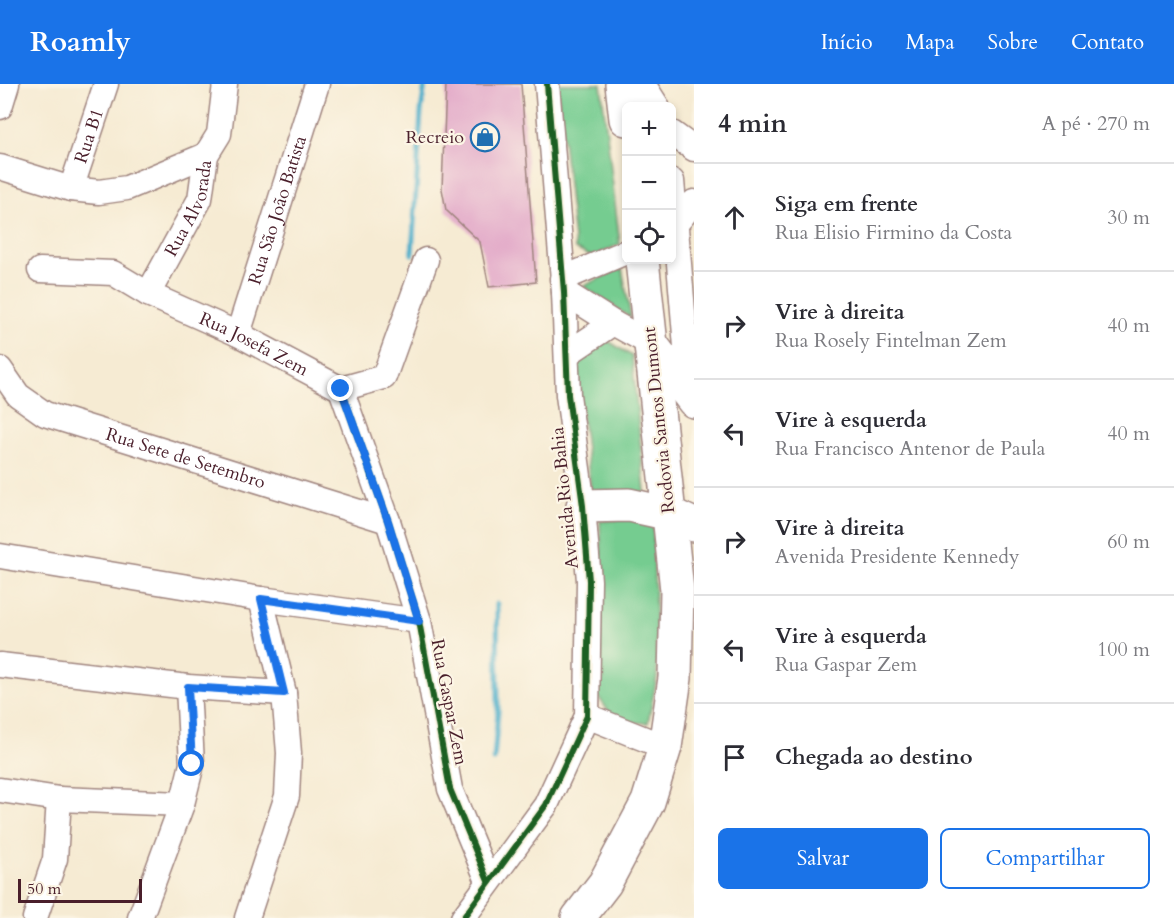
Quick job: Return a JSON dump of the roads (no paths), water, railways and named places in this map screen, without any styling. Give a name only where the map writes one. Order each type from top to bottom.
[{"type":"highway","points":[[622,84],[625,102]]},
{"type":"highway","name":"Rodovia Santos Dumont","points":[[578,918],[605,883],[648,802],[665,747],[675,678],[682,520],[651,344],[642,264]]},
{"type":"highway","points":[[651,344],[692,398]]},
{"type":"highway","points":[[583,506],[629,505],[682,520]]},
{"type":"highway","points":[[665,747],[694,710]]},
{"type":"street","points":[[0,107],[7,84]]},
{"type":"street","name":"Rua B1","points":[[70,189],[106,84]]},
{"type":"street","name":"Rua Alvorada","points":[[148,294],[201,199],[206,155],[219,134],[225,84]]},
{"type":"street","name":"Rua São João Batista","points":[[238,334],[317,84]]},
{"type":"street","name":"Avenida Rio Bahia","points":[[463,918],[488,881],[546,806],[586,716],[589,582],[583,506],[568,395],[563,286],[547,84]]},
{"type":"street","points":[[643,84],[654,102]]},
{"type":"street","points":[[676,137],[694,149]]},
{"type":"street","points":[[0,167],[70,189],[99,192],[127,188],[206,155]]},
{"type":"street","points":[[676,224],[694,202]]},
{"type":"street","points":[[676,235],[692,398]]},
{"type":"street","points":[[622,255],[563,286],[613,323],[651,344]]},
{"type":"street","points":[[341,389],[384,377],[426,260]]},
{"type":"street","name":"Rua Josefa Zem","points":[[40,270],[113,273],[148,294],[238,334],[341,389]]},
{"type":"street","points":[[567,354],[613,323]]},
{"type":"street","name":"Rua Sete de Setembro","points":[[0,369],[18,395],[45,414],[388,521]]},
{"type":"street","name":"Rua Gaspar Zem","points":[[341,389],[388,521],[419,621],[450,789],[488,881]]},
{"type":"street","points":[[0,556],[261,599],[419,621]]},
{"type":"street","points":[[248,918],[287,796],[289,753],[284,693],[261,599]]},
{"type":"street","points":[[0,664],[188,687],[284,693]]},
{"type":"street","points":[[140,918],[182,804],[192,764],[188,687]]},
{"type":"street","points":[[586,716],[665,747]]},
{"type":"street","points":[[0,790],[59,799],[182,804]]},
{"type":"street","points":[[35,918],[55,859],[59,799]]},
{"type":"waterway","points":[[412,254],[421,112],[425,84]]},
{"type":"waterway","points":[[494,760],[498,711],[497,604]]},
{"type":"place","name":"Recreio","points":[[485,137]]}]
